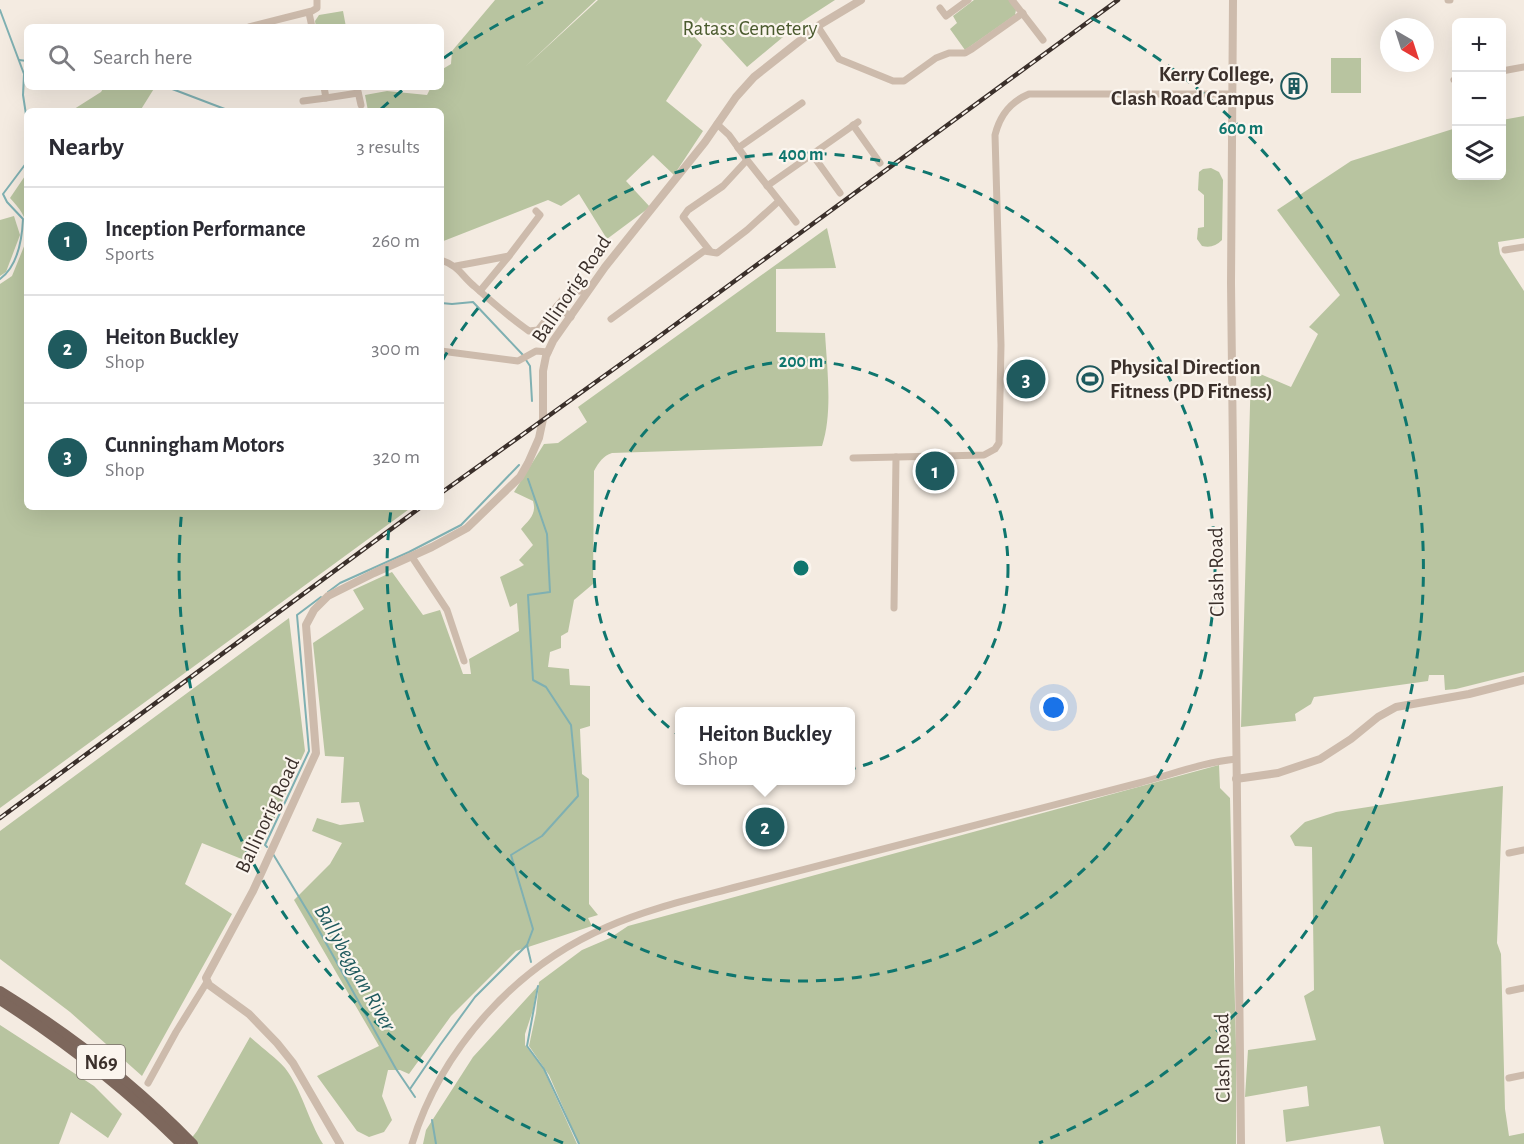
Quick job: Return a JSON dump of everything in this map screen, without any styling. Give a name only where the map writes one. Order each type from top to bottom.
[{"type":"main road","name":"N69","points":[[0,991],[25,1006],[118,1074],[193,1144]]},
{"type":"main road","name":"N69","points":[[0,1000],[71,1049],[113,1082],[181,1144]]},
{"type":"street","points":[[262,24],[309,13],[317,8],[317,0]]},
{"type":"street","name":"Ballinorig Road","points":[[148,1083],[207,982],[206,978],[253,891],[316,753],[306,625],[314,610],[328,596],[412,557],[467,528],[512,485],[526,467],[539,438],[543,419],[543,371],[548,352],[553,341],[605,267],[736,97],[754,77],[818,27],[861,0]]},
{"type":"street","points":[[940,8],[946,16],[968,0]]},
{"type":"street","points":[[1012,0],[1043,40]]},
{"type":"street","name":"Clash Road","points":[[1233,0],[1231,283],[1241,1144]]},
{"type":"street","points":[[309,13],[311,24]]},
{"type":"street","points":[[818,27],[839,60],[893,81],[904,81],[930,62],[949,53],[965,53],[1023,14]]},
{"type":"street","points":[[1506,70],[1524,66]]},
{"type":"street","points":[[325,90],[327,98]]},
{"type":"street","points":[[303,101],[358,90],[360,105]]},
{"type":"street","points":[[853,458],[984,455],[995,449],[999,443],[1001,345],[994,135],[998,122],[1016,100],[1029,94],[1232,94]]},
{"type":"street","points":[[738,148],[802,103]]},
{"type":"street","points":[[717,124],[729,135],[796,222]]},
{"type":"street","points":[[767,186],[855,124],[880,163]]},
{"type":"street","points":[[812,154],[840,193]]},
{"type":"street","points":[[710,251],[683,217],[688,210],[723,186],[747,160]]},
{"type":"street","points":[[611,319],[704,251],[717,252],[747,230],[779,201]]},
{"type":"street","points":[[480,291],[540,214],[536,211]]},
{"type":"street","points":[[1505,250],[1524,247]]},
{"type":"street","points":[[456,266],[509,256]]},
{"type":"street","points":[[444,261],[456,266],[473,285],[508,316],[530,331],[538,330],[574,286],[580,291]]},
{"type":"street","points":[[557,306],[571,317]]},
{"type":"street","points":[[444,351],[518,361],[536,351],[548,352]]},
{"type":"street","points":[[894,608],[896,457]]},
{"type":"street","points":[[412,557],[447,610],[464,661]]},
{"type":"street","points":[[1236,779],[1278,772],[1320,759],[1351,739],[1383,713],[1396,707],[1469,694],[1524,680]]},
{"type":"street","points":[[412,1144],[425,1106],[435,1087],[463,1041],[477,1024],[500,1000],[535,970],[589,935],[629,918],[670,905],[1236,759]]},
{"type":"street","points":[[1509,853],[1524,850]]},
{"type":"street","points":[[207,982],[249,1014],[277,1042],[293,1063],[340,1144]]},
{"type":"street","points":[[1509,991],[1524,988]]},
{"type":"street","points":[[1509,1078],[1524,1075]]},
{"type":"green space","name":"Ratass Cemetery","points":[[495,0],[596,0],[525,67],[598,0],[835,0],[801,22],[747,67],[701,17],[690,32],[702,45],[666,101],[703,131],[674,175],[653,155],[626,181],[650,207],[607,239],[579,194],[561,206],[548,200],[444,241],[444,108],[367,108],[365,95],[387,91],[427,95],[430,90],[444,90],[444,68],[451,64],[452,51]]},
{"type":"green space","points":[[974,0],[1009,0],[1016,10],[1015,15],[965,50],[950,29],[957,23],[953,16]]},
{"type":"green space","points":[[343,11],[345,24],[316,24],[319,15]]},
{"type":"green space","points":[[1331,58],[1361,58],[1361,93],[1331,93]]},
{"type":"green space","points":[[102,90],[153,90],[142,108],[76,108]]},
{"type":"green space","points":[[1524,116],[1524,238],[1498,242],[1500,254],[1524,291],[1524,672],[1456,689],[1445,690],[1444,675],[1429,675],[1428,681],[1314,697],[1311,704],[1295,714],[1296,721],[1241,727],[1251,370],[1291,387],[1318,334],[1309,327],[1340,295],[1277,210],[1351,161],[1452,129],[1452,180],[1506,180],[1506,119]]},
{"type":"green space","points":[[1211,168],[1219,172],[1223,180],[1222,240],[1208,247],[1202,246],[1197,239],[1198,228],[1204,227],[1204,195],[1198,190],[1199,172]]},
{"type":"green space","points":[[24,177],[24,218],[10,198]]},
{"type":"green space","points":[[14,216],[20,235],[6,272],[0,276],[0,220]]},
{"type":"green space","points":[[827,228],[836,268],[776,269],[776,332],[825,333],[828,405],[822,446],[612,453],[602,460],[594,471],[593,584],[574,600],[568,632],[561,636],[561,648],[550,652],[548,667],[569,669],[570,685],[590,686],[590,726],[580,729],[582,774],[589,779],[589,904],[598,915],[588,918],[592,926],[516,951],[451,1016],[409,1074],[400,1070],[388,1070],[382,1096],[392,1120],[384,1132],[369,1137],[357,1131],[317,1076],[379,1046],[294,900],[330,864],[342,843],[312,831],[317,818],[340,825],[364,822],[359,802],[341,803],[344,757],[325,756],[313,643],[364,609],[353,590],[392,572],[423,615],[440,610],[463,674],[471,674],[469,659],[519,631],[517,603],[510,607],[500,577],[524,565],[519,560],[533,545],[521,529],[533,513],[533,501],[514,492],[544,444],[558,443],[587,422],[578,407]]},
{"type":"green space","points":[[24,246],[24,510],[408,510],[0,808],[0,284],[12,276]]},
{"type":"green space","points":[[289,618],[305,751],[254,864],[202,843],[185,884],[232,914],[142,1076],[70,1012],[0,959],[0,831]]},
{"type":"green space","points":[[1219,765],[1220,788],[1230,798],[1236,1144],[579,1144],[549,1075],[529,1046],[536,1013],[539,982],[582,950],[610,938],[628,926]]},
{"type":"green space","points":[[1503,786],[1497,943],[1501,954],[1505,1109],[1509,1136],[1524,1133],[1524,1144],[1384,1144],[1380,1126],[1286,1142],[1283,1110],[1309,1106],[1307,1086],[1245,1097],[1248,1050],[1316,1040],[1304,996],[1314,990],[1312,847],[1295,846],[1290,836],[1305,822],[1336,812]]},
{"type":"green space","points":[[537,987],[533,1010],[525,1034],[525,1045],[542,1066],[577,1144],[423,1144],[426,1130],[473,1057]]},
{"type":"green space","points":[[0,1025],[94,1086],[122,1114],[108,1138],[71,1112],[59,1144],[0,1144]]},
{"type":"green space","points":[[250,1037],[285,1068],[301,1095],[323,1144],[187,1144],[197,1131]]},
{"type":"waterway","name":"Ballybeggan River","points":[[0,10],[24,74]]},
{"type":"waterway","name":"Ballybeggan River","points":[[19,60],[24,61]]},
{"type":"waterway","name":"Ballybeggan River","points":[[24,74],[25,108]]},
{"type":"waterway","name":"Ballybeggan River","points":[[175,90],[222,108]]},
{"type":"waterway","points":[[0,279],[15,260],[22,236],[23,219],[7,202],[3,194],[24,166]]},
{"type":"waterway","name":"Ballybeggan River","points":[[444,303],[473,302],[523,355]]},
{"type":"waterway","name":"Ballybeggan River","points":[[526,360],[530,366],[532,401]]},
{"type":"waterway","name":"Ballybeggan River","points":[[328,592],[340,583],[409,552],[461,525],[519,465]]},
{"type":"waterway","points":[[528,479],[547,534],[550,592],[528,595],[533,680],[546,687],[571,725],[578,796],[542,836],[511,855],[533,929],[527,945],[531,962]]},
{"type":"waterway","name":"Ballybeggan River","points":[[267,847],[265,845],[309,751],[297,615],[321,597]]},
{"type":"waterway","name":"Ballybeggan River","points":[[273,854],[316,925],[396,1069],[415,1097]]},
{"type":"waterway","points":[[410,1089],[475,997],[527,945]]},
{"type":"waterway","points":[[538,986],[527,1046],[544,1069],[579,1144]]},
{"type":"waterway","name":"Ballybeggan River","points":[[432,1120],[436,1144]]},
{"type":"railway","points":[[444,491],[657,338],[1118,0]]},
{"type":"railway","points":[[0,818],[417,510]]},
{"type":"place","name":"Kerry College, Clash Road Campus","points":[[1294,86]]},
{"type":"place","name":"Cunningham Motors","points":[[1026,379]]},
{"type":"place","name":"Physical Direction Fitness (PD Fitness)","points":[[1090,379]]},
{"type":"place","name":"Inception Performance","points":[[935,471]]},
{"type":"place","name":"Heiton Buckley","points":[[765,827]]}]
